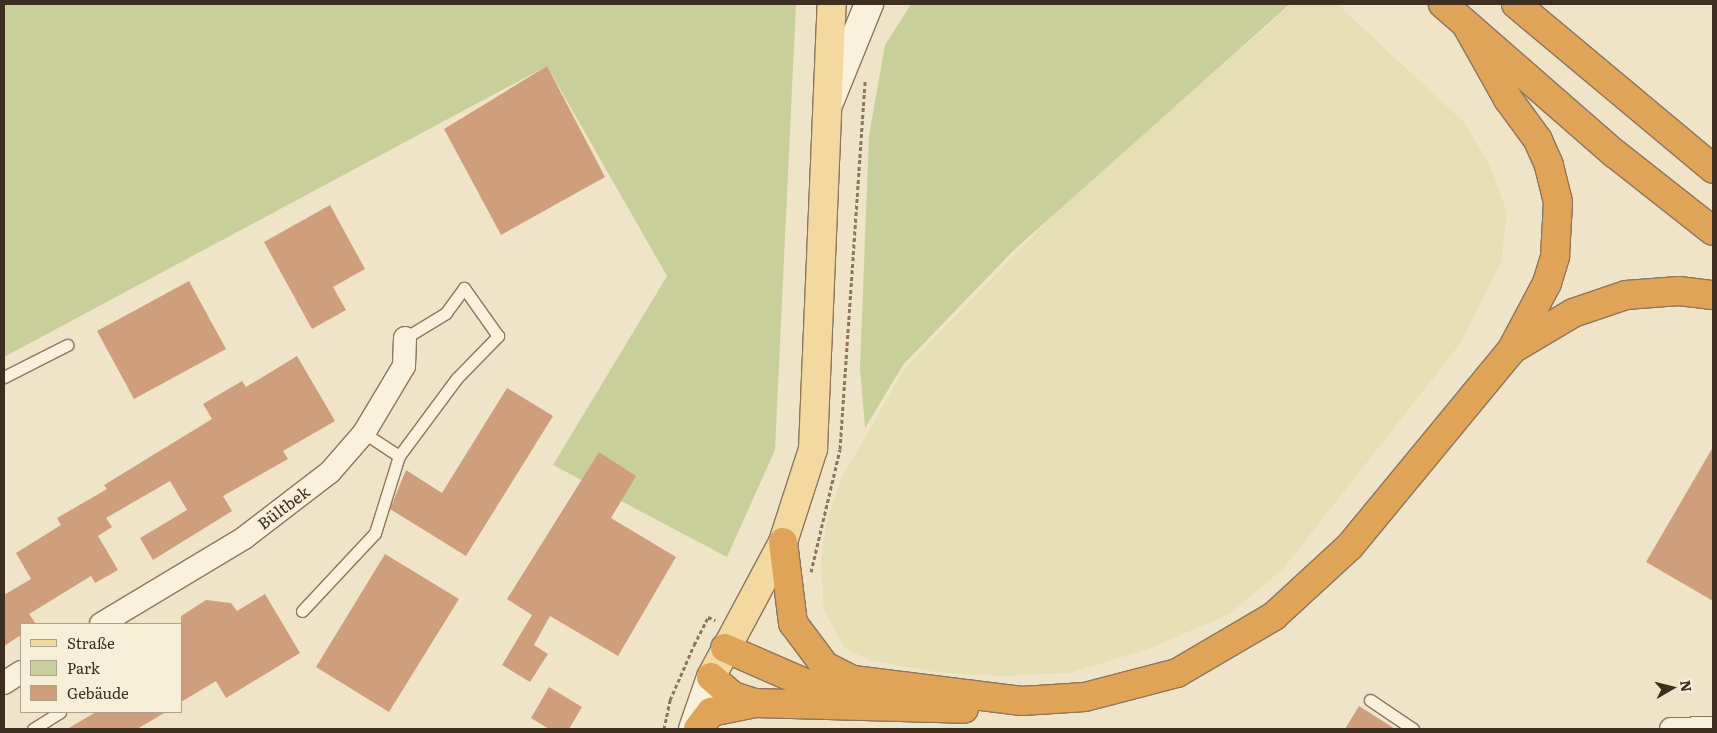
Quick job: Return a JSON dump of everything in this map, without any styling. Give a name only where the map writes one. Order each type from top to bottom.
[{"type":"highway","points":[[1443,4],[1614,153],[1713,231]]},
{"type":"highway","points":[[1516,4],[1713,169]]},
{"type":"highway","points":[[711,677],[733,696],[755,702],[980,709],[1022,701],[1085,697],[1149,683],[1200,662],[1268,620],[1350,546],[1511,351],[1547,284],[1555,256],[1558,202],[1538,140],[1508,99],[1467,26]]},
{"type":"highway","points":[[1511,351],[1573,313],[1626,295],[1679,291],[1713,295]]},
{"type":"highway","points":[[783,542],[793,623],[825,666],[853,680],[970,693],[1022,701]]},
{"type":"highway","points":[[725,648],[805,683],[848,695],[970,693]]},
{"type":"highway","points":[[698,729],[712,712],[755,702]]},
{"type":"main road","points":[[711,677],[783,542],[808,472],[818,404],[832,4]]},
{"type":"street","points":[[829,101],[868,4]]},
{"type":"street","name":"Bültbek","points":[[103,623],[244,538],[330,472],[364,433],[404,366],[405,338]]},
{"type":"street","points":[[4,683],[20,673]]},
{"type":"street","points":[[694,729],[711,677]]},
{"type":"street","points":[[1671,729],[1713,728]]},
{"type":"lane","points":[[302,611],[375,533],[399,456],[457,378],[498,336],[464,288],[446,313],[405,338]]},
{"type":"lane","points":[[4,377],[67,344]]},
{"type":"lane","points":[[364,433],[399,456]]},
{"type":"lane","points":[[1370,700],[1413,729]]},
{"type":"lane","points":[[34,729],[58,713]]},
{"type":"path","points":[[811,582],[840,449],[866,74]]},
{"type":"path","points":[[664,719],[664,729]]},
{"type":"shaded area","points":[[1292,4],[1337,4],[1464,122],[1490,165],[1507,213],[1501,263],[1460,344],[1283,569],[1229,614],[1151,648],[1070,673],[999,676],[935,672],[869,660],[845,648],[824,611],[821,561],[826,524],[842,477],[905,368],[1068,200]]},
{"type":"green space","points":[[4,4],[796,4],[775,450],[727,557],[553,465],[667,276],[547,66],[4,357]]},
{"type":"green space","points":[[911,4],[1290,4],[1013,251],[903,365],[865,428],[860,368],[869,135],[885,45]]},
{"type":"building","points":[[547,66],[605,177],[501,235],[444,129]]},
{"type":"building","points":[[330,205],[365,269],[333,287],[346,310],[312,329],[264,242]]},
{"type":"building","points":[[189,281],[226,349],[134,399],[97,331]]},
{"type":"building","points":[[297,356],[335,421],[283,451],[288,459],[223,496],[232,511],[153,560],[140,538],[187,510],[170,481],[106,518],[112,527],[98,536],[118,570],[95,583],[91,576],[29,614],[35,623],[20,623],[20,636],[4,646],[4,595],[31,579],[16,553],[61,525],[57,518],[107,489],[104,485],[212,419],[203,404],[242,381],[246,387]]},
{"type":"building","points":[[507,388],[553,416],[466,556],[390,509],[406,470],[442,493]]},
{"type":"building","points":[[1713,447],[1713,601],[1646,562]]},
{"type":"building","points":[[599,452],[636,476],[611,518],[676,557],[618,656],[550,616],[534,645],[548,654],[530,682],[502,665],[532,615],[507,599]]},
{"type":"building","points":[[385,554],[459,599],[389,712],[316,667]]},
{"type":"building","points":[[265,594],[300,653],[226,698],[216,681],[182,701],[181,616],[206,600],[231,603],[237,611]]},
{"type":"building","points":[[549,687],[582,707],[569,729],[549,729],[531,718]]},
{"type":"building","points":[[1359,706],[1395,729],[1345,729]]},
{"type":"building","points":[[94,713],[164,713],[137,729],[67,729]]}]
